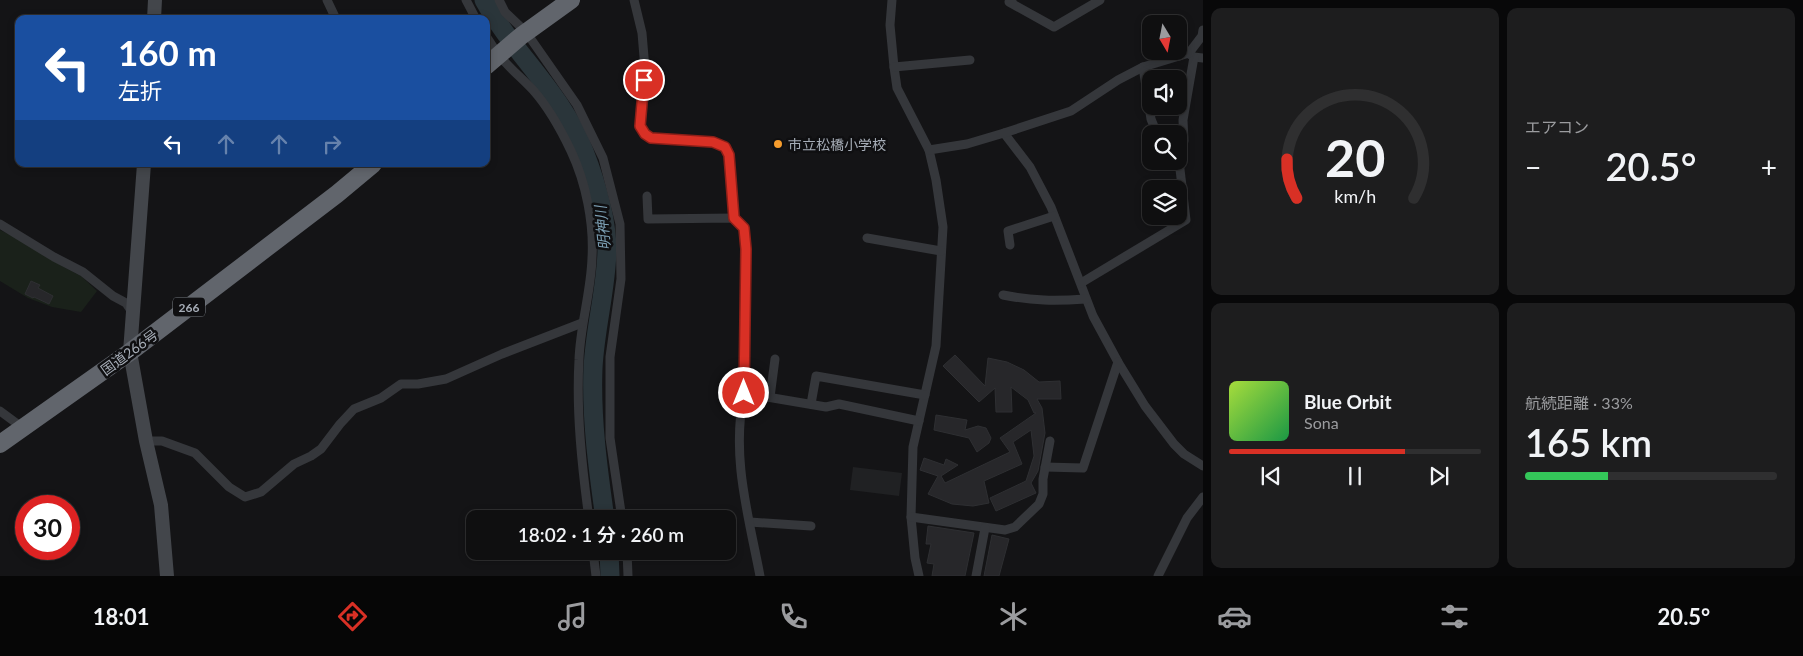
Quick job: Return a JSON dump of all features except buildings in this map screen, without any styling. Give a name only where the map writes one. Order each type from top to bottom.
[{"type":"highway","points":[[497,57],[524,34],[571,0]]},
{"type":"highway","name":"国道266号","points":[[0,444],[130,352],[337,194],[369,167]]},
{"type":"street","points":[[154,15],[155,0]]},
{"type":"street","points":[[327,0],[334,15]]},
{"type":"street","points":[[466,0],[474,15]]},
{"type":"street","points":[[499,0],[505,12],[524,34],[582,114],[603,158],[620,224],[621,279],[610,357],[610,438],[621,510]]},
{"type":"street","points":[[634,0],[642,33],[645,69],[640,126],[645,134],[651,138],[713,142],[725,147],[729,155],[734,218],[744,228],[746,249],[744,393],[738,453],[744,498],[760,576]]},
{"type":"street","points":[[892,0],[890,25],[897,88],[907,103],[929,150],[936,180],[942,227],[936,346],[914,447],[911,517],[915,558],[919,576]]},
{"type":"street","points":[[1012,0],[1009,2],[1054,27],[1100,0]]},
{"type":"street","points":[[1183,125],[1195,56],[1203,30]]},
{"type":"street","points":[[490,44],[497,57],[534,90],[554,119],[571,152],[586,194],[592,259],[582,322],[579,360],[579,400],[588,510]]},
{"type":"street","points":[[929,150],[967,144],[1071,111],[1118,80],[1142,67],[1195,56]]},
{"type":"street","points":[[894,68],[970,60]]},
{"type":"street","points":[[1142,67],[1153,125]]},
{"type":"street","points":[[1004,133],[1030,167],[1054,216],[1086,300],[1118,362],[1145,406],[1174,444],[1184,454],[1203,466]]},
{"type":"street","points":[[144,167],[130,352],[146,441],[161,505],[167,576]]},
{"type":"street","points":[[1081,283],[1186,220],[1180,170]]},
{"type":"street","points":[[647,196],[648,219],[734,218]]},
{"type":"street","points":[[1010,245],[1008,231],[1054,216]]},
{"type":"street","points":[[0,224],[82,272],[112,296],[126,303],[134,314]]},
{"type":"street","points":[[867,238],[941,251]]},
{"type":"street","points":[[1003,295],[1048,302],[1086,300]]},
{"type":"street","points":[[146,441],[162,441],[195,453],[229,487],[246,497],[261,492],[294,464],[321,449],[354,409],[381,398],[401,384],[418,384],[446,379],[582,322]]},
{"type":"street","points":[[770,397],[775,359]]},
{"type":"street","points":[[1045,467],[1083,468],[1118,362]]},
{"type":"street","points":[[811,404],[816,376],[925,395]]},
{"type":"street","points":[[744,393],[826,407],[839,404],[919,420]]},
{"type":"street","points":[[0,411],[23,429]]},
{"type":"street","points":[[911,517],[1005,530],[1015,527],[1027,517],[1038,504],[1043,494],[1045,467],[1050,441]]},
{"type":"street","points":[[1158,576],[1187,518],[1203,497]]},
{"type":"street","points":[[750,522],[811,526]]},
{"type":"street","points":[[976,576],[985,528]]},
{"type":"street","points":[[595,560],[596,576]]},
{"type":"street","points":[[627,560],[628,576]]},
{"type":"shaded area","points":[[0,230],[19,239],[81,276],[97,291],[81,312],[52,307],[28,298],[0,281]]},
{"type":"shaded area","points":[[853,467],[902,473],[899,496],[850,490]]},
{"type":"waterway","name":"明神川","points":[[484,0],[509,38],[563,110],[575,130],[600,200],[607,238],[607,251],[605,280],[594,353],[593,406],[604,510]]},
{"type":"waterway","name":"明神川","points":[[609,560],[610,576]]},
{"type":"place","name":"市立松橋小学校","points":[[778,144]]},
{"type":"route","points":[[644,80],[640,126],[645,134],[651,138],[713,142],[725,147],[729,155],[734,218],[744,228],[746,249],[744,393]]}]
